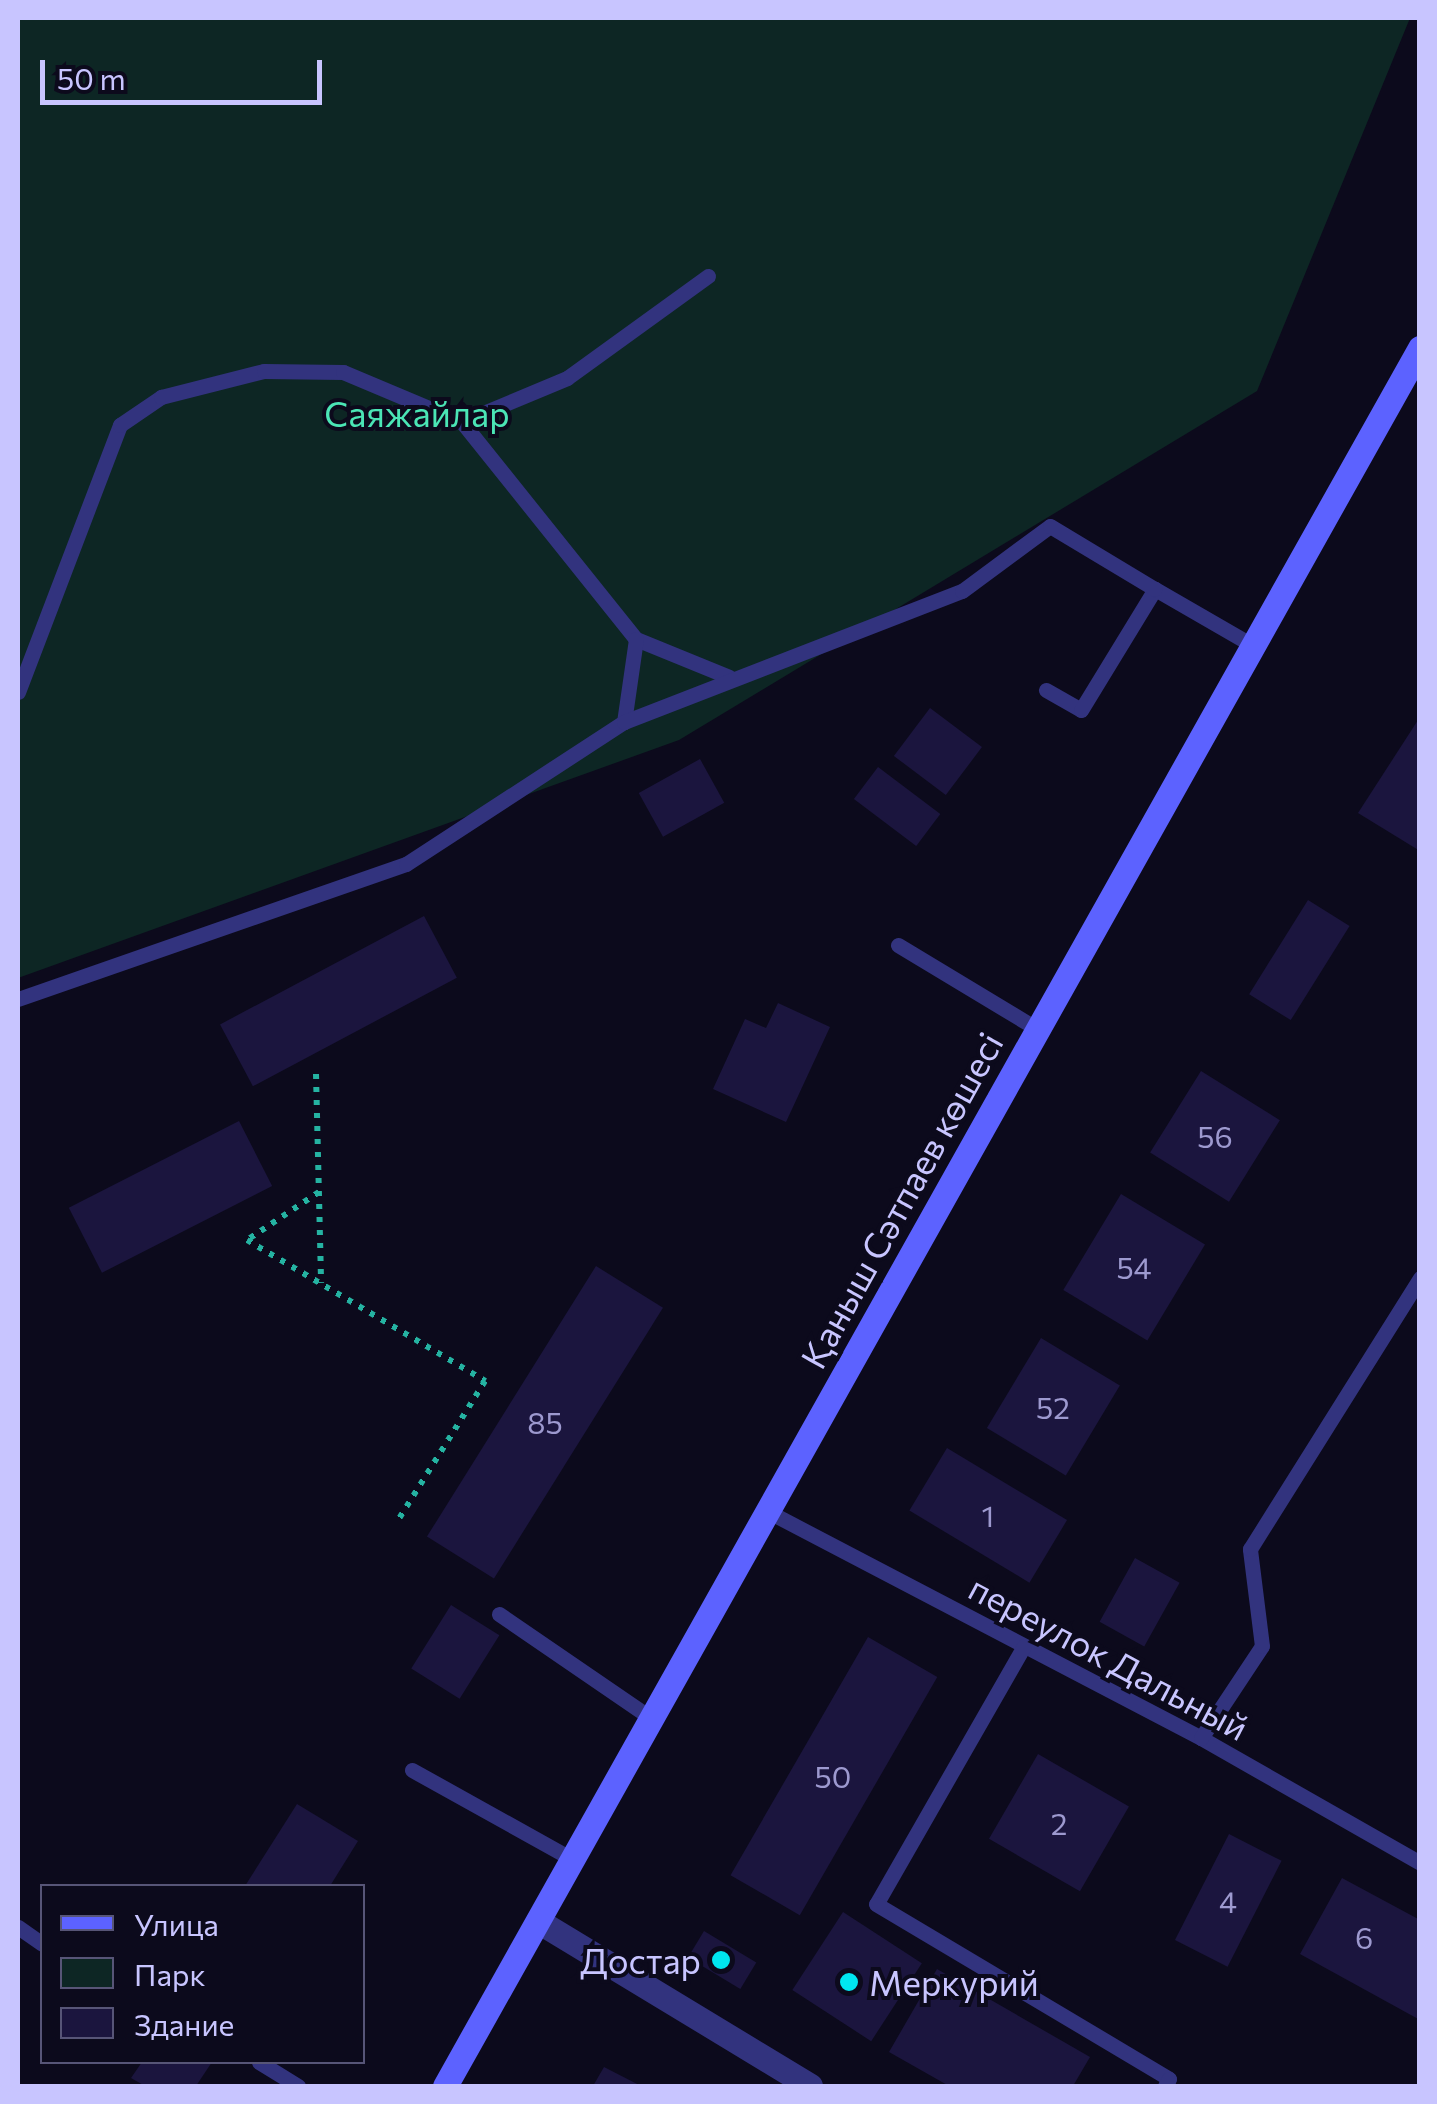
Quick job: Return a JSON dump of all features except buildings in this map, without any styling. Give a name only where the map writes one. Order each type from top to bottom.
[{"type":"street","name":"Қаныш Сәтпаев көшесі","points":[[445,2086],[1252,645],[1412,377],[1420,348]]},
{"type":"street","points":[[538,1922],[810,2086]]},
{"type":"lane","points":[[462,422],[567,378],[708,276]]},
{"type":"lane","points":[[18,692],[120,425],[161,397],[264,371],[343,372],[462,422],[636,639],[728,676]]},
{"type":"lane","points":[[18,999],[406,864],[624,722],[728,676],[962,591],[1050,526],[1252,645]]},
{"type":"lane","points":[[1046,690],[1081,710],[1155,589]]},
{"type":"lane","points":[[624,722],[636,639]]},
{"type":"lane","points":[[898,945],[1038,1029]]},
{"type":"lane","points":[[1200,1738],[1262,1646],[1250,1549],[1420,1278]]},
{"type":"lane","name":"переулок Дальный","points":[[767,1512],[1200,1738],[1420,1863]]},
{"type":"lane","points":[[499,1614],[651,1718]]},
{"type":"lane","points":[[1024,1646],[876,1904],[1169,2080],[1165,2086]]},
{"type":"lane","points":[[412,1770],[572,1859]]},
{"type":"lane","points":[[18,1927],[40,1943]]},
{"type":"lane","points":[[261,2064],[298,2086]]},
{"type":"path","points":[[316,1074],[321,1284]]},
{"type":"path","points":[[318,1192],[247,1240],[484,1381],[396,1522]]},
{"type":"green space","name":"Саяжайлар","points":[[18,18],[1410,18],[1257,391],[679,740],[18,978]]},
{"type":"place","name":"Достар","points":[[721,1960]]},
{"type":"place","name":"Меркурий","points":[[849,1982]]}]
